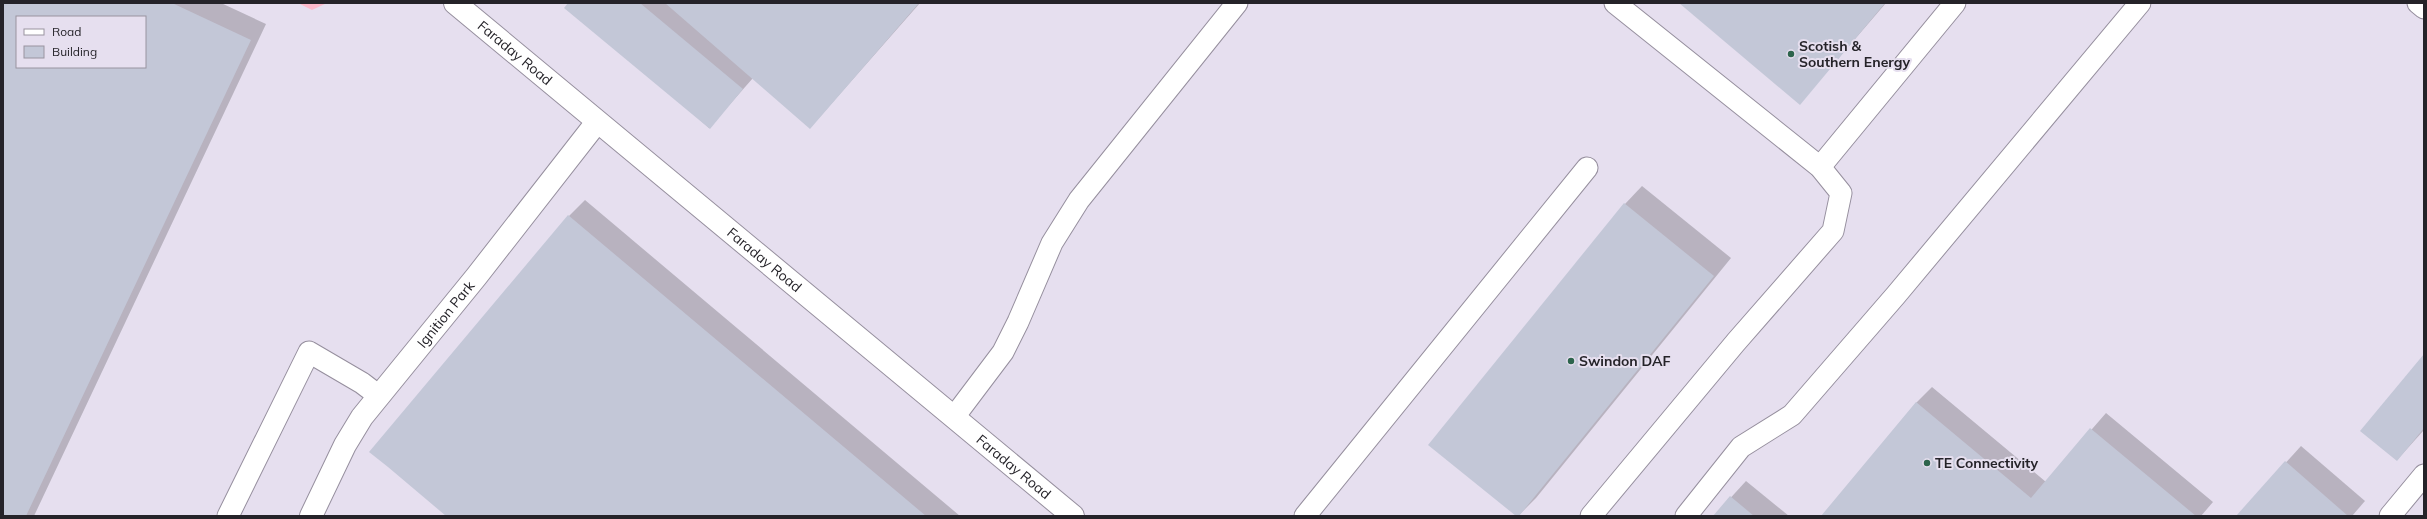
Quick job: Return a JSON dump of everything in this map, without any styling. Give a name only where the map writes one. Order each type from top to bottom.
[{"type":"street","name":"Faraday Road","points":[[455,3],[1073,516]]},
{"type":"street","name":"Ignition Park","points":[[311,516],[345,445],[362,417],[597,122]]},
{"type":"lane","points":[[954,416],[1002,352],[1018,322],[1052,243],[1079,200],[1237,3]]},
{"type":"lane","points":[[1591,516],[1736,342],[1833,231],[1841,193],[1820,166],[1615,3]]},
{"type":"lane","points":[[1820,166],[1955,3]]},
{"type":"lane","points":[[1686,516],[1741,447],[1792,415],[1896,295],[2140,3]]},
{"type":"lane","points":[[2418,3],[2424,8]]},
{"type":"lane","points":[[1305,516],[1587,168]]},
{"type":"lane","points":[[228,516],[309,352],[362,382],[379,396]]},
{"type":"lane","points":[[2390,516],[2424,475]]},
{"type":"shaded area","points":[[298,3],[327,3],[312,10]]},
{"type":"building","points":[[3,3],[172,3],[251,40],[26,516],[3,516]]},
{"type":"building","points":[[568,3],[640,3],[743,89],[710,129],[564,8]]},
{"type":"building","points":[[665,3],[919,3],[810,129]]},
{"type":"building","name":"Scotish & Southern Energy","points":[[1679,3],[1885,3],[1800,105]]},
{"type":"building","name":"Swindon DAF","points":[[1624,203],[1714,276],[1519,516],[1516,516],[1428,445]]},
{"type":"building","points":[[568,215],[926,516],[446,516],[369,452]]},
{"type":"building","points":[[2424,354],[2424,428],[2397,461],[2360,431]]},
{"type":"building","name":"TE Connectivity","points":[[1916,402],[2031,498],[2090,428],[2196,516],[1821,516]]},
{"type":"building","points":[[2285,461],[2348,516],[2236,516]]},
{"type":"building","points":[[1730,496],[1754,516],[1713,516]]},
{"type":"place","name":"Scotish & Southern Energy","points":[[1791,54]]},
{"type":"place","name":"Swindon DAF","points":[[1571,361]]},
{"type":"place","name":"TE Connectivity","points":[[1927,463]]}]
